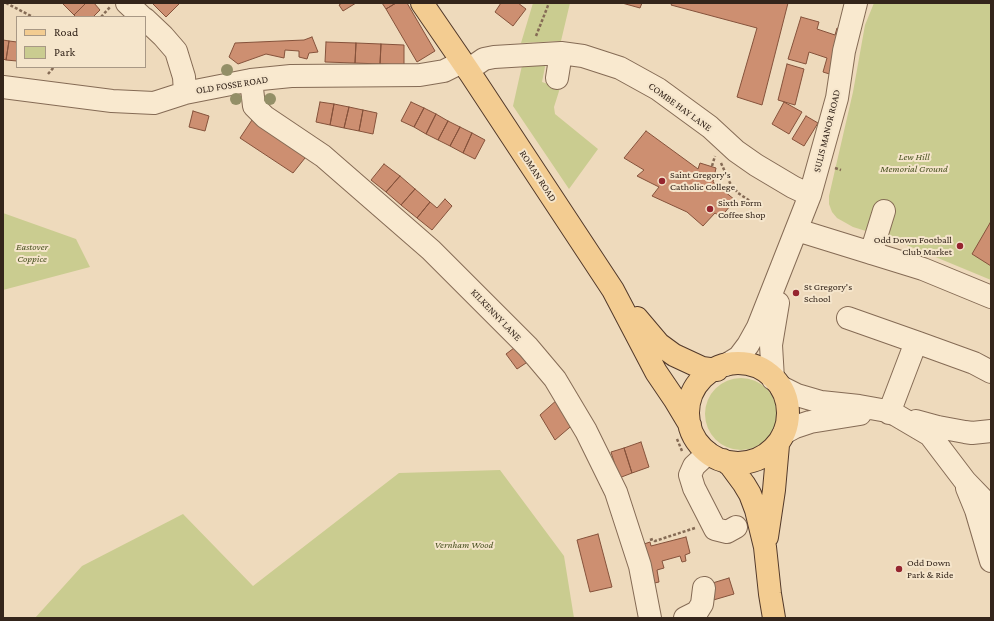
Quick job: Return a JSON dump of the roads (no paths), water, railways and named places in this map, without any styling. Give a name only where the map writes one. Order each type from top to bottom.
[{"type":"main road","name":"ROMAN ROAD","points":[[422,3],[612,290],[656,372],[690,425]]},
{"type":"main road","name":"ROMAN ROAD","points":[[612,290],[659,344],[674,355],[702,368],[721,367]]},
{"type":"main road","points":[[765,547],[781,439],[789,414],[787,400],[777,383],[767,372],[752,365],[721,367],[705,376],[696,387],[688,412],[690,425],[694,437],[700,446],[730,465],[750,494],[756,510],[765,547],[774,618]]},
{"type":"main road","points":[[715,456],[736,464],[753,462],[766,455],[781,439]]},
{"type":"street","points":[[127,3],[141,16]]},
{"type":"street","name":"SULIS MANOR ROAD","points":[[721,367],[739,357],[758,327],[810,195],[836,98],[844,51],[856,3]]},
{"type":"street","points":[[146,20],[176,51],[184,77],[185,93]]},
{"type":"street","points":[[557,78],[561,53]]},
{"type":"street","name":"COMBE HAY LANE","points":[[465,66],[484,59],[561,53],[583,56],[620,68],[658,89],[710,127],[756,165],[793,187],[810,195]]},
{"type":"street","name":"OLD FOSSE ROAD","points":[[3,87],[112,101],[154,103],[185,93],[251,80],[291,76],[420,75],[465,66]]},
{"type":"street","name":"KILKENNY LANE","points":[[251,80],[254,106],[265,117],[323,156],[431,250],[528,347],[555,379],[586,431],[616,492],[640,566],[650,618]]},
{"type":"street","points":[[871,252],[884,211]]},
{"type":"street","points":[[796,230],[923,269],[991,297]]},
{"type":"street","name":"SULIS MANOR ROAD","points":[[777,383],[771,345],[786,255]]},
{"type":"street","points":[[848,318],[974,363],[991,372]]},
{"type":"street","points":[[891,413],[916,342]]},
{"type":"street","points":[[777,383],[797,395],[821,402],[859,406],[891,413],[938,427],[965,432],[991,431]]},
{"type":"street","points":[[781,439],[795,427],[810,422],[858,414],[891,413],[930,434],[965,480],[991,508]]},
{"type":"street","points":[[965,432],[991,415]]},
{"type":"street","points":[[715,456],[694,466],[690,475],[694,488],[715,529],[728,533]]},
{"type":"street","points":[[965,480],[976,510],[991,561]]},
{"type":"street","points":[[684,618],[697,612],[702,604],[704,588]]},
{"type":"place","name":"Saint Gregory's Catholic College","points":[[662,181]]},
{"type":"place","name":"Sixth Form Coffee Shop","points":[[710,209]]},
{"type":"place","name":"Odd Down Football Club Market","points":[[960,246]]},
{"type":"place","name":"St Gregory's School","points":[[796,293]]},
{"type":"place","name":"Odd Down Park & Ride","points":[[899,569]]},
{"type":"park label","name":"Lew Hill Memorial Ground","points":[[914,162]]},
{"type":"park label","name":"Eastover Coppice","points":[[32,252]]},
{"type":"park label","name":"Vernham Wood","points":[[464,545]]}]
